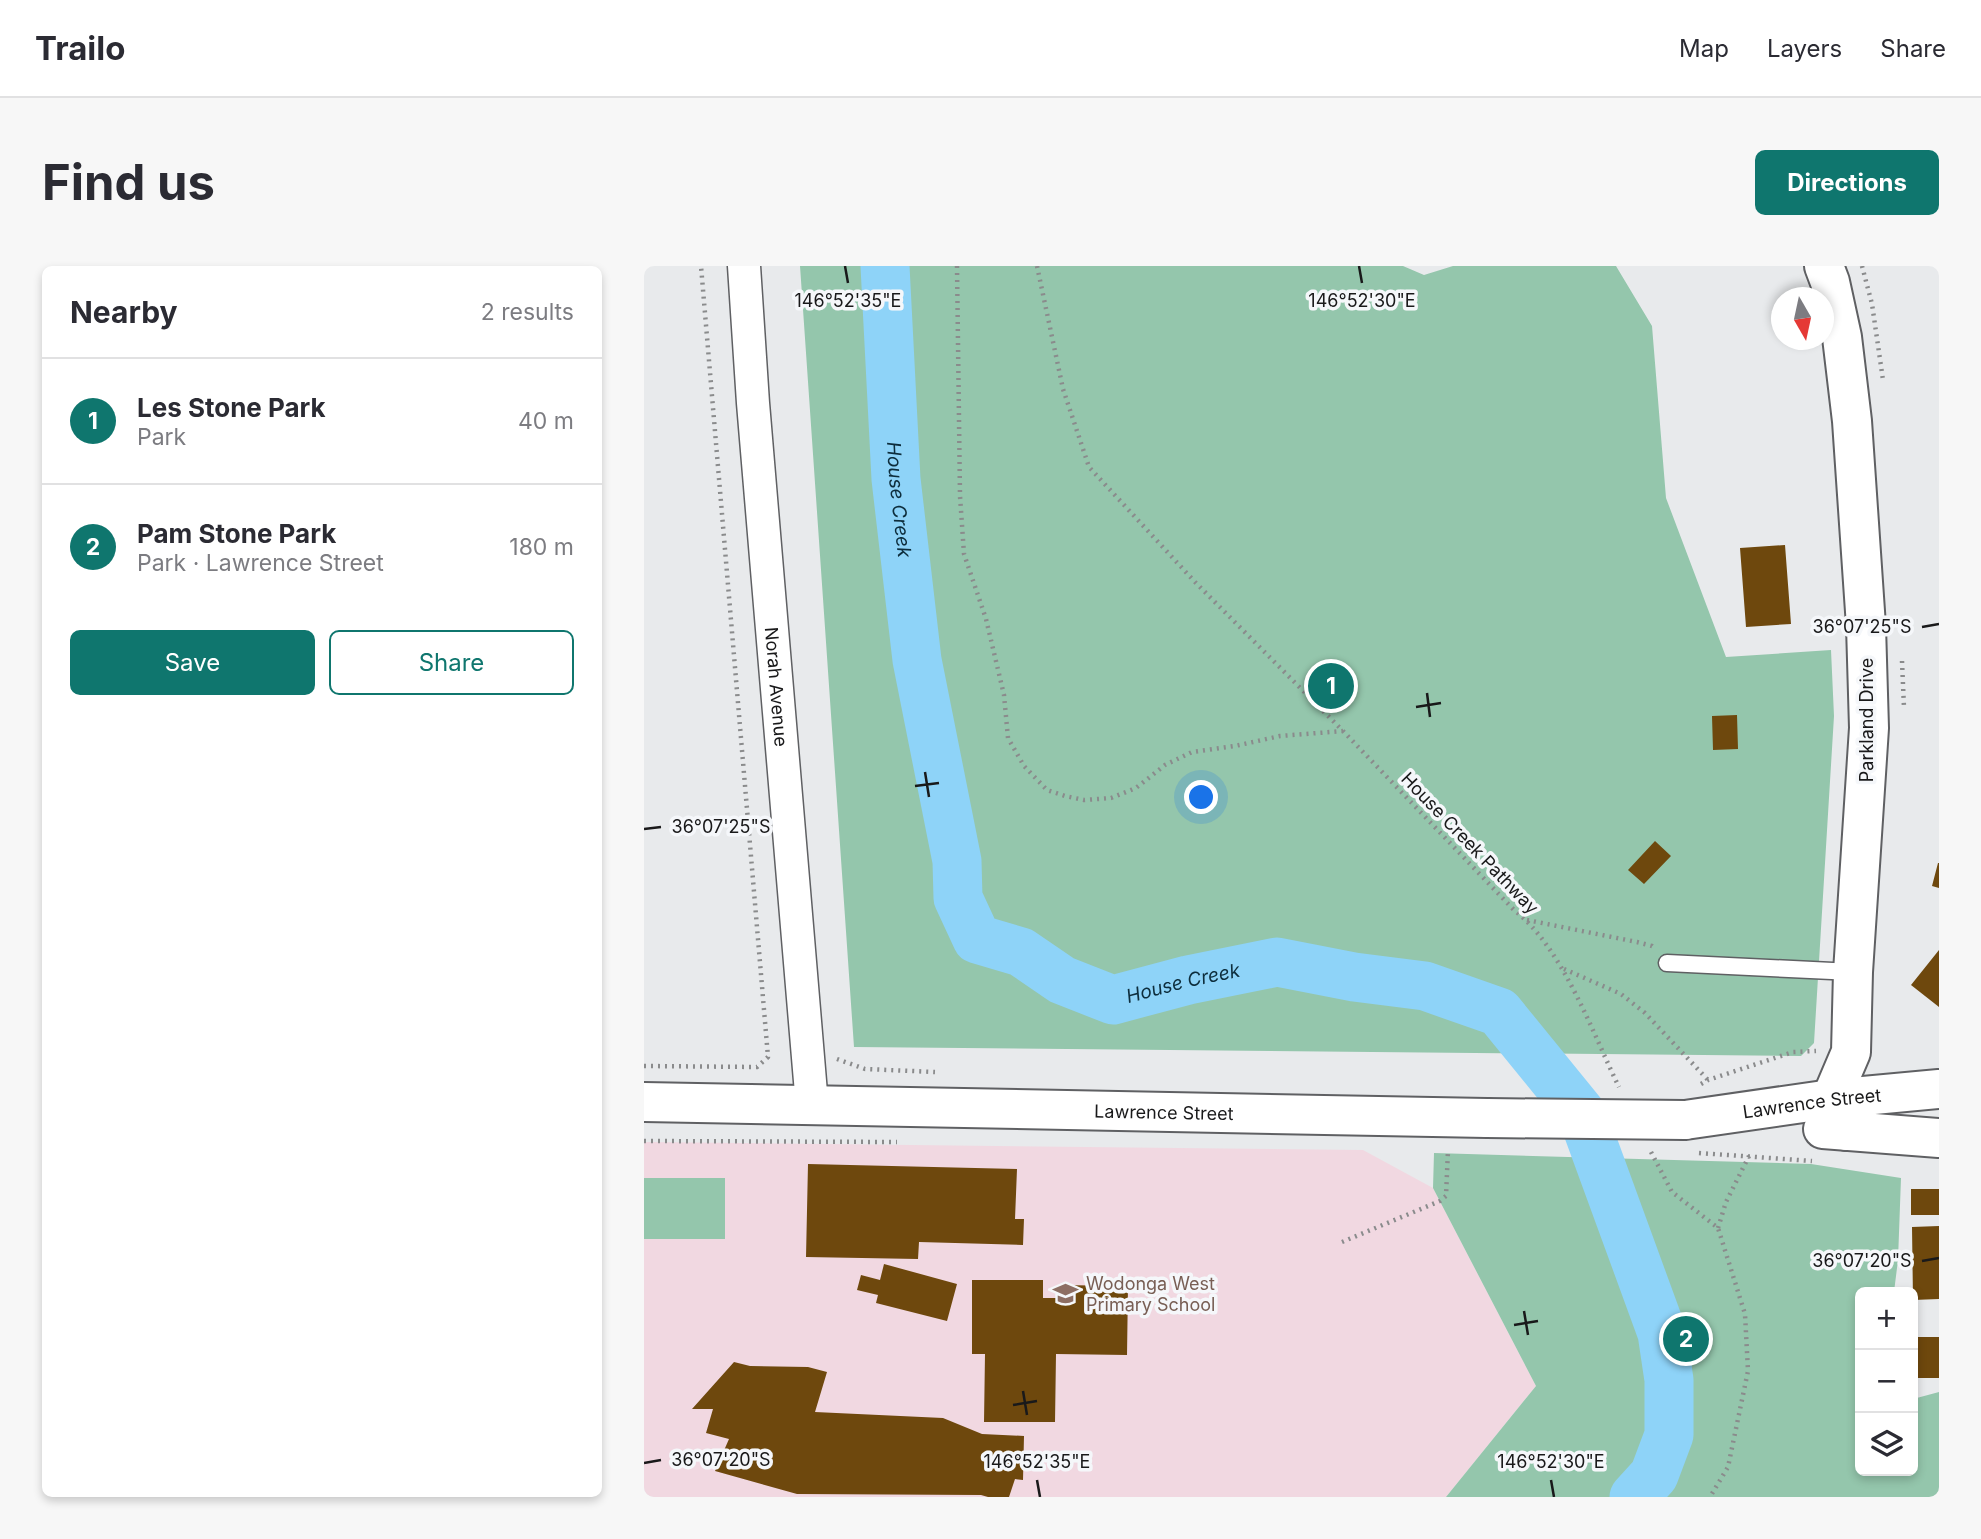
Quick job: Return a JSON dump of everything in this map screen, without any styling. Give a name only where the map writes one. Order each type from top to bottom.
[{"type":"main road","name":"Parkland Drive","points":[[1824,266],[1842,337],[1852,421],[1869,728],[1853,972],[1851,1052],[1839,1115]]},
{"type":"main road","name":"Parkland Drive","points":[[1851,1052],[1872,1095]]},
{"type":"main road","name":"Lawrence Street","points":[[1839,1115],[1872,1095],[1939,1089]]},
{"type":"main road","name":"Lawrence Street","points":[[644,1102],[1487,1118],[1690,1103],[1839,1115],[1939,1139]]},
{"type":"street","name":"Norah Avenue","points":[[744,266],[811,1105]]},
{"type":"lane","points":[[1667,963],[1853,972]]},
{"type":"path","points":[[644,1066],[757,1068],[768,1057],[701,266]]},
{"type":"path","points":[[957,266],[960,496],[964,554],[986,619],[1004,695],[1008,738],[1024,766],[1047,790],[1084,800],[1111,798],[1136,788],[1165,765],[1192,752],[1280,736],[1343,731]]},
{"type":"path","name":"House Creek Pathway","points":[[1037,266],[1063,389],[1089,467],[1195,582],[1526,920],[1563,968],[1624,1097]]},
{"type":"path","points":[[1526,920],[1652,946],[1667,963]]},
{"type":"path","points":[[1563,968],[1621,993],[1645,1013],[1708,1080]]},
{"type":"path","points":[[1690,1103],[1708,1080],[1793,1052],[1851,1052]]},
{"type":"path","points":[[1646,1142],[1672,1192],[1718,1228],[1745,1314],[1748,1371],[1728,1467],[1710,1497]]},
{"type":"path","points":[[1342,1242],[1440,1201],[1446,1196],[1448,1146]]},
{"type":"path","points":[[1718,1228],[1726,1202],[1749,1156]]},
{"type":"shaded area","name":"Wodonga West Primary School","points":[[644,1142],[1363,1150],[1433,1188],[1536,1386],[1446,1497],[644,1497]]},
{"type":"green space","points":[[800,266],[1403,266],[1424,275],[1453,266],[1616,266],[1652,326],[1666,498],[1726,657],[1831,650],[1834,716],[1814,1043],[1801,1056],[854,1047]]},
{"type":"green space","points":[[1434,1153],[1811,1164],[1901,1178],[1895,1287],[1855,1287],[1855,1476],[1918,1476],[1918,1398],[1939,1392],[1939,1497],[1446,1497],[1536,1386],[1433,1188]]},
{"type":"green space","points":[[644,1178],[725,1178],[725,1239],[644,1239]]},
{"type":"building","points":[[1785,545],[1791,624],[1746,627],[1740,548]]},
{"type":"building","points":[[1737,715],[1738,749],[1713,750],[1712,716]]},
{"type":"building","points":[[1655,841],[1671,856],[1644,884],[1628,870]]},
{"type":"building","points":[[1939,863],[1939,888],[1932,886]]},
{"type":"building","points":[[1939,950],[1939,1007],[1911,985]]},
{"type":"building","points":[[808,1164],[1017,1169],[1015,1219],[1024,1219],[1023,1245],[919,1242],[918,1259],[806,1257]]},
{"type":"building","points":[[1911,1189],[1939,1189],[1939,1215],[1911,1215]]},
{"type":"building","points":[[1939,1226],[1939,1299],[1918,1300],[1918,1287],[1913,1287],[1912,1227]]},
{"type":"building","points":[[884,1264],[957,1284],[947,1321],[876,1303],[878,1295],[857,1290],[861,1275],[880,1280]]},
{"type":"building","points":[[972,1280],[1043,1280],[1043,1298],[1057,1298],[1058,1285],[1128,1286],[1127,1355],[1056,1354],[1055,1422],[984,1422],[985,1354],[972,1354]]},
{"type":"building","points":[[1918,1337],[1939,1337],[1939,1378],[1918,1378]]},
{"type":"building","points":[[734,1362],[750,1366],[808,1367],[827,1372],[815,1412],[943,1418],[982,1434],[1024,1436],[1023,1480],[1015,1479],[1009,1497],[797,1494],[715,1471],[729,1439],[706,1433],[713,1409],[692,1409]]},
{"type":"waterway","name":"House Creek","points":[[885,266],[896,479],[917,660],[957,861],[958,898],[977,939],[1021,952],[1062,980],[1113,1000],[1188,980],[1277,962],[1354,977],[1425,986],[1499,1012],[1582,1114],[1662,1333],[1669,1380],[1669,1435],[1654,1475],[1634,1497]]},
{"type":"place","name":"Les Stone Park","points":[[1331,686]]},
{"type":"place","name":"Wodonga West Primary School","points":[[1066,1293]]},
{"type":"place","name":"Pam Stone Park","points":[[1686,1339]]}]
